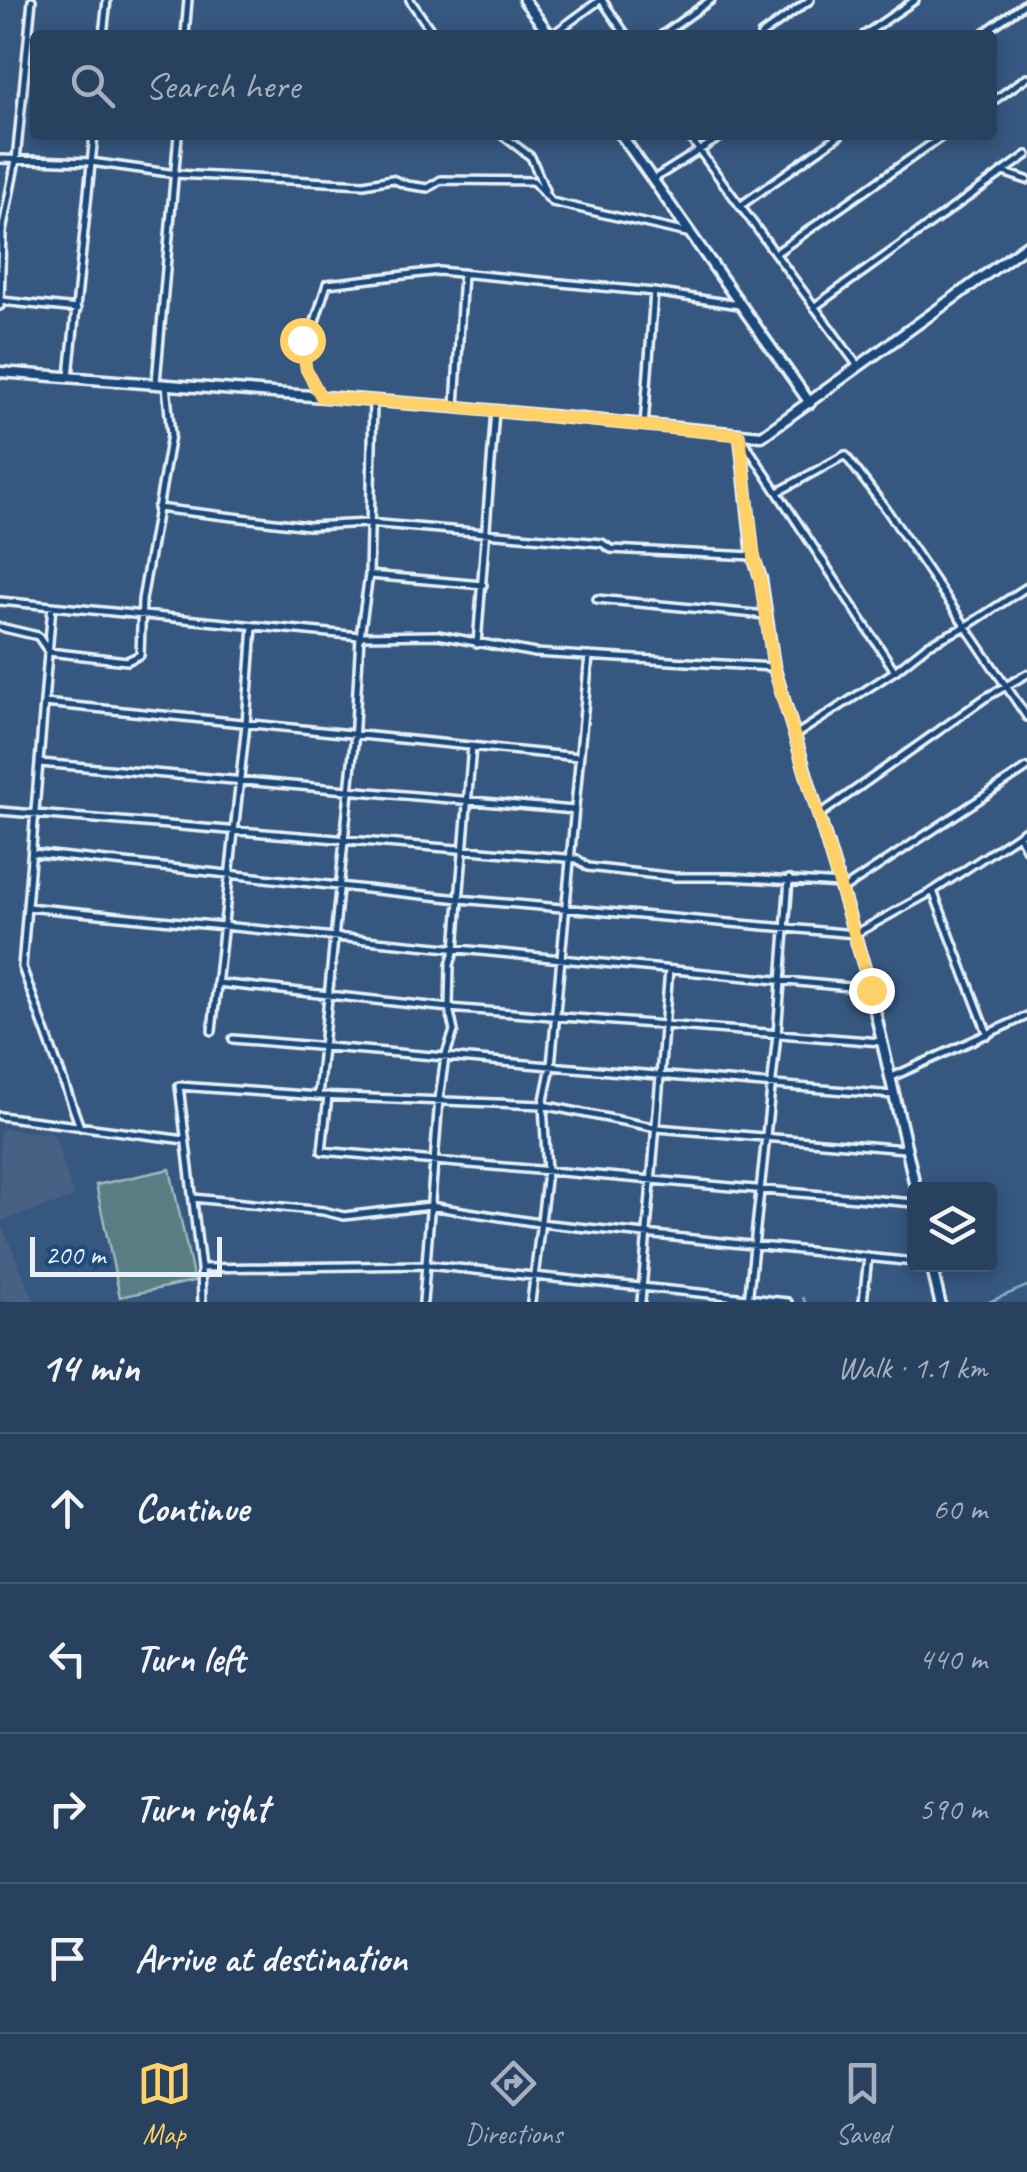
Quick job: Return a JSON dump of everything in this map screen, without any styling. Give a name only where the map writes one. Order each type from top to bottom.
[{"type":"street","points":[[32,0],[16,160],[2,232],[0,304],[77,309]]},
{"type":"street","points":[[104,30],[107,0]]},
{"type":"street","points":[[185,30],[188,0]]},
{"type":"street","points":[[410,0],[431,30]]},
{"type":"street","points":[[524,0],[547,30]]},
{"type":"street","points":[[558,30],[601,0],[622,30]]},
{"type":"street","points":[[669,30],[712,0]]},
{"type":"street","points":[[768,30],[810,0]]},
{"type":"street","points":[[871,30],[915,0]]},
{"type":"street","points":[[988,30],[1027,2]]},
{"type":"street","points":[[997,98],[1027,77]]},
{"type":"street","points":[[69,379],[93,140]]},
{"type":"street","points":[[0,627],[38,636],[48,652],[100,660],[136,660],[142,648],[141,613],[171,435],[161,383],[178,140]]},
{"type":"street","points":[[508,140],[531,158],[552,202]]},
{"type":"street","points":[[624,140],[810,404]]},
{"type":"street","points":[[691,140],[860,368]]},
{"type":"street","points":[[652,180],[717,140]]},
{"type":"street","points":[[740,206],[833,140]]},
{"type":"street","points":[[776,253],[937,140]]},
{"type":"street","points":[[814,307],[1027,155]]},
{"type":"street","points":[[0,159],[91,162],[176,174],[364,184],[392,179],[428,188],[442,180],[533,181],[552,202],[690,233]]},
{"type":"street","points":[[1003,172],[1027,180]]},
{"type":"street","points":[[0,372],[455,407],[762,436],[1027,246]]},
{"type":"street","points":[[321,397],[306,369],[302,340],[311,334],[327,284],[439,271],[654,292],[742,306]]},
{"type":"street","points":[[455,407],[463,273]]},
{"type":"street","points":[[644,426],[654,292]]},
{"type":"street","points":[[318,1096],[355,734],[360,636],[369,575],[373,402]]},
{"type":"street","points":[[477,644],[495,411]]},
{"type":"street","points":[[740,435],[895,672]]},
{"type":"street","points":[[740,435],[754,556],[774,668],[871,990],[914,1182]]},
{"type":"street","points":[[778,492],[845,455],[1027,717]]},
{"type":"street","points":[[158,508],[309,526],[368,524],[602,542],[611,549],[754,556]]},
{"type":"street","points":[[369,575],[483,585]]},
{"type":"street","points":[[794,736],[895,672],[928,644],[965,627],[1027,587]]},
{"type":"street","points":[[597,600],[766,615]]},
{"type":"street","points":[[0,601],[360,636],[425,634],[589,656],[774,668]]},
{"type":"street","points":[[52,606],[22,966],[80,1127]]},
{"type":"street","points":[[212,1031],[253,626]]},
{"type":"street","points":[[531,1302],[547,1172],[544,1105],[551,1066],[589,656]]},
{"type":"street","points":[[818,816],[985,698],[1027,674]]},
{"type":"street","points":[[44,703],[579,756]]},
{"type":"street","points":[[423,1302],[439,1100],[445,1057],[454,1031],[449,1008],[450,965],[455,949],[472,746]]},
{"type":"street","points":[[40,763],[574,810]]},
{"type":"street","points":[[0,810],[568,858],[578,859],[588,867],[674,877],[789,880],[841,887],[1027,768]]},
{"type":"street","points":[[32,853],[564,910],[855,934],[933,891],[1027,829]]},
{"type":"street","points":[[1018,834],[1027,850]]},
{"type":"street","points":[[749,1300],[789,880]]},
{"type":"street","points":[[933,891],[988,1035]]},
{"type":"street","points":[[28,908],[871,990]]},
{"type":"street","points":[[641,1302],[670,970]]},
{"type":"street","points":[[217,983],[449,1008],[884,1042]]},
{"type":"street","points":[[892,1077],[1027,1016]]},
{"type":"street","points":[[234,1039],[896,1095]]},
{"type":"street","points":[[202,1302],[179,1086],[544,1105],[657,1128],[908,1149]]},
{"type":"street","points":[[328,1096],[322,1151],[907,1202]]},
{"type":"street","points":[[0,1116],[186,1140]]},
{"type":"street","points":[[192,1198],[344,1216],[430,1206],[539,1223],[907,1261]]},
{"type":"street","points":[[863,1302],[868,1257]]},
{"type":"street","points":[[201,1268],[427,1266],[788,1302]]},
{"type":"street","points":[[934,1272],[940,1302]]},
{"type":"shaded area","points":[[0,1128],[54,1134],[74,1198],[0,1221]]},
{"type":"shaded area","points":[[0,1221],[35,1302],[0,1301]]},
{"type":"green space","points":[[170,1169],[194,1281],[120,1297],[96,1185]]},
{"type":"waterway","points":[[989,1302],[1027,1286]]},
{"type":"waterway","points":[[803,1298],[805,1302]]},
{"type":"route","points":[[302,340],[306,369],[321,397],[740,435],[754,556],[774,668],[871,990]]}]
